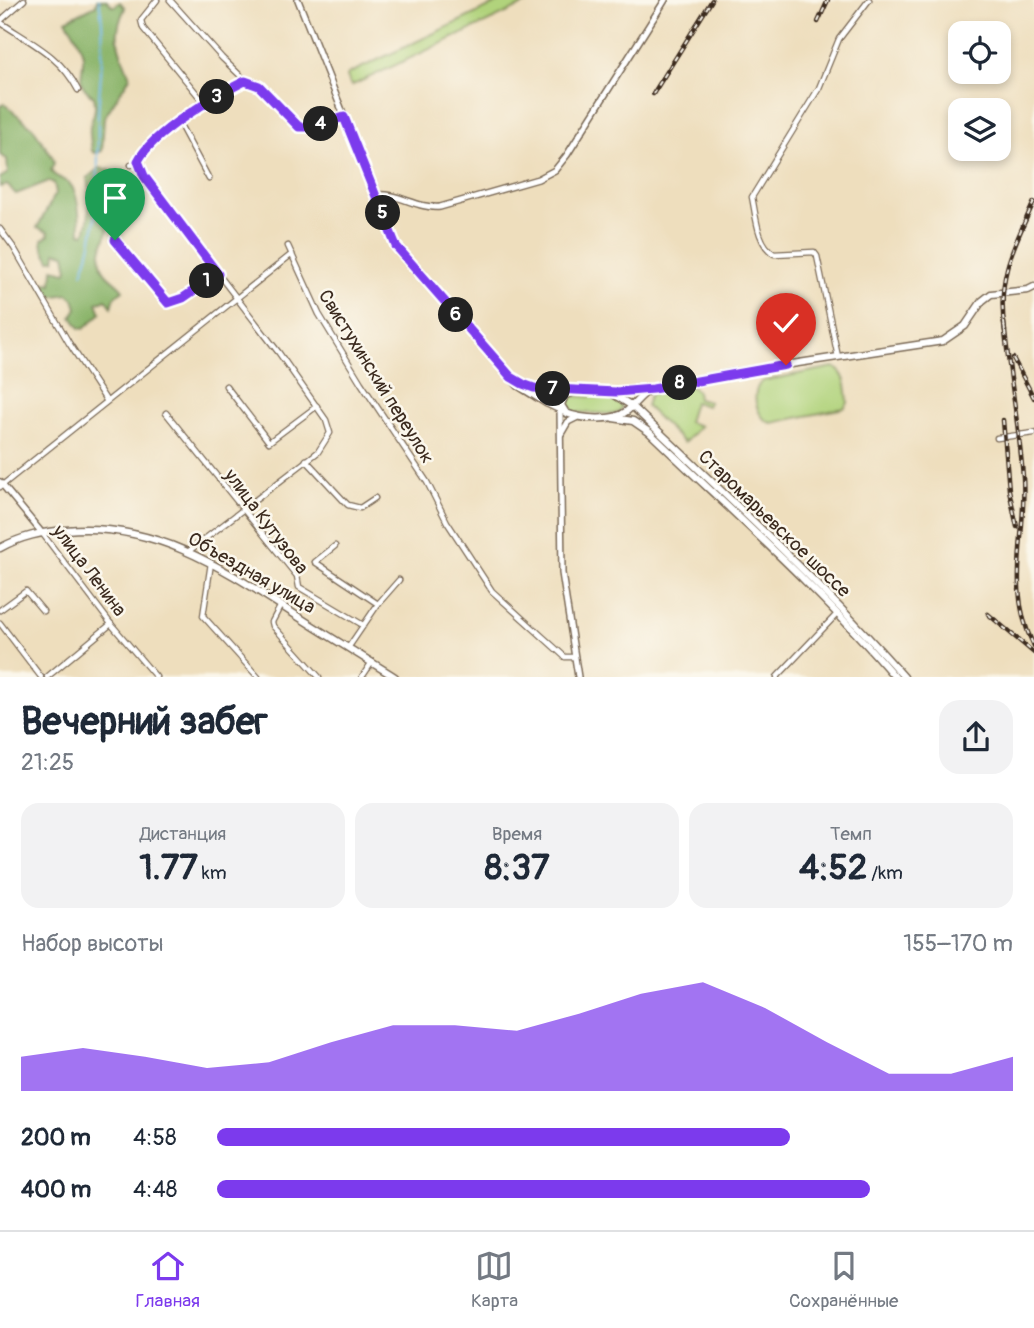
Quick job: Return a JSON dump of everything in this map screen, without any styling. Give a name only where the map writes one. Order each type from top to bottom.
[{"type":"main road","points":[[307,0],[298,2],[396,246],[511,377],[523,390],[547,404],[563,412],[581,416],[618,416],[639,397],[653,389]]},
{"type":"main road","points":[[375,195],[385,194],[426,208],[440,207],[537,179],[555,170],[568,155],[665,0]]},
{"type":"main road","points":[[511,377],[534,388],[604,392],[653,389],[733,373],[943,341],[965,326],[982,301],[991,294],[1034,287]]},
{"type":"main road","points":[[578,677],[562,573],[560,425],[563,412],[561,401],[565,395],[580,390]]},
{"type":"main road","name":"Старомарьевское шоссе","points":[[604,392],[620,397],[632,406],[812,580],[875,643],[904,677]]},
{"type":"main road","points":[[618,416],[624,407],[620,397]]},
{"type":"main road","points":[[639,397],[636,405],[639,413]]},
{"type":"main road","points":[[547,404],[554,411],[560,425]]},
{"type":"main road","points":[[560,437],[568,422],[581,416]]},
{"type":"main road","name":"Старомарьевское шоссе","points":[[608,418],[633,421],[649,432],[837,614],[895,677]]},
{"type":"main road","name":"улица Ленина","points":[[1,485],[42,533]]},
{"type":"main road","name":"Объездная улица","points":[[0,548],[29,535],[85,528],[118,530],[158,539],[211,563],[395,677]]},
{"type":"street","points":[[24,0],[0,22],[60,63],[78,90]]},
{"type":"street","points":[[157,0],[142,15],[143,28],[205,105]]},
{"type":"street","points":[[170,0],[245,81],[259,86],[299,127],[312,127],[344,117]]},
{"type":"street","points":[[838,357],[817,256],[814,252],[774,254],[769,251],[764,246],[752,197],[819,88],[839,39],[869,0]]},
{"type":"street","points":[[138,164],[140,156],[178,121],[245,81]]},
{"type":"street","points":[[178,121],[209,179]]},
{"type":"street","points":[[131,165],[138,164]]},
{"type":"street","points":[[138,164],[317,406],[330,433],[318,452],[189,551]]},
{"type":"street","points":[[0,229],[106,400]]},
{"type":"street","points":[[115,240],[168,303],[183,298],[218,274]]},
{"type":"street","name":"Свистухинский переулок","points":[[288,246],[319,314],[427,482],[447,523],[492,591],[565,657],[575,657]]},
{"type":"street","points":[[1,485],[292,254]]},
{"type":"street","points":[[226,386],[269,442],[317,406]]},
{"type":"street","name":"улица Кутузова","points":[[166,413],[297,576],[299,587],[363,625]]},
{"type":"street","points":[[997,439],[1034,433]]},
{"type":"street","points":[[306,460],[348,505],[360,508],[374,498]]},
{"type":"street","name":"улица Ленина","points":[[42,533],[111,624],[156,677]]},
{"type":"street","points":[[335,546],[315,562],[378,604]]},
{"type":"street","points":[[211,563],[203,617],[258,677]]},
{"type":"street","points":[[348,648],[378,604],[399,580]]},
{"type":"street","points":[[0,610],[26,591],[43,611]]},
{"type":"street","points":[[281,605],[272,622],[273,626],[318,677]]},
{"type":"street","points":[[777,677],[837,614]]},
{"type":"street","points":[[0,623],[41,677]]},
{"type":"street","points":[[47,677],[111,624]]},
{"type":"street","points":[[362,677],[372,662]]},
{"type":"green space","points":[[97,0],[107,0],[113,7],[120,2],[125,8],[118,27],[118,43],[130,77],[104,118],[102,151],[95,153],[92,151],[90,133],[95,110],[94,97],[81,82],[82,51],[66,20],[96,5]]},
{"type":"green space","points":[[504,0],[534,0],[351,86],[348,74]]},
{"type":"green space","points":[[4,104],[33,128],[53,158],[51,170],[72,187],[78,207],[80,233],[84,234],[89,214],[87,178],[99,168],[111,170],[114,175],[113,183],[108,185],[110,192],[106,209],[112,212],[101,262],[105,272],[123,290],[115,296],[112,307],[106,299],[97,303],[101,313],[84,329],[80,328],[72,317],[77,308],[74,299],[68,294],[50,297],[43,287],[47,283],[52,284],[53,269],[66,272],[68,270],[65,254],[56,252],[55,260],[50,260],[42,240],[49,235],[48,232],[37,228],[56,193],[54,183],[49,181],[16,194],[7,185],[0,187],[0,178],[8,173],[7,159],[0,155],[0,106]]},
{"type":"green space","points":[[834,367],[842,374],[846,383],[848,403],[844,408],[772,423],[766,421],[758,411],[756,391],[763,381]]},
{"type":"green space","points":[[692,386],[698,399],[709,402],[707,406],[694,402],[688,422],[700,426],[684,443],[646,406],[650,394]]},
{"type":"green space","points":[[573,396],[614,398],[620,401],[622,407],[620,412],[614,414],[572,412],[567,409],[566,402]]},
{"type":"waterway","points":[[82,273],[96,216],[102,44],[99,0]]},
{"type":"railway","points":[[653,94],[712,0]]},
{"type":"railway","points":[[818,22],[828,0]]},
{"type":"railway","points":[[1005,331],[1003,295],[1008,264],[1034,202]]},
{"type":"railway","points":[[1004,322],[1023,477],[1019,583],[1025,625],[1034,646]]},
{"type":"railway","points":[[1013,358],[1034,398]]},
{"type":"railway","points":[[1003,420],[1009,490],[1017,527]]},
{"type":"railway","points":[[988,614],[1034,653]]},
{"type":"route","points":[[115,240],[168,303],[183,298],[218,274],[144,176],[138,161],[140,156],[178,121],[245,81],[259,86],[295,126],[312,127],[344,117],[396,246],[515,380],[539,388],[616,392],[653,389],[786,365]]}]
